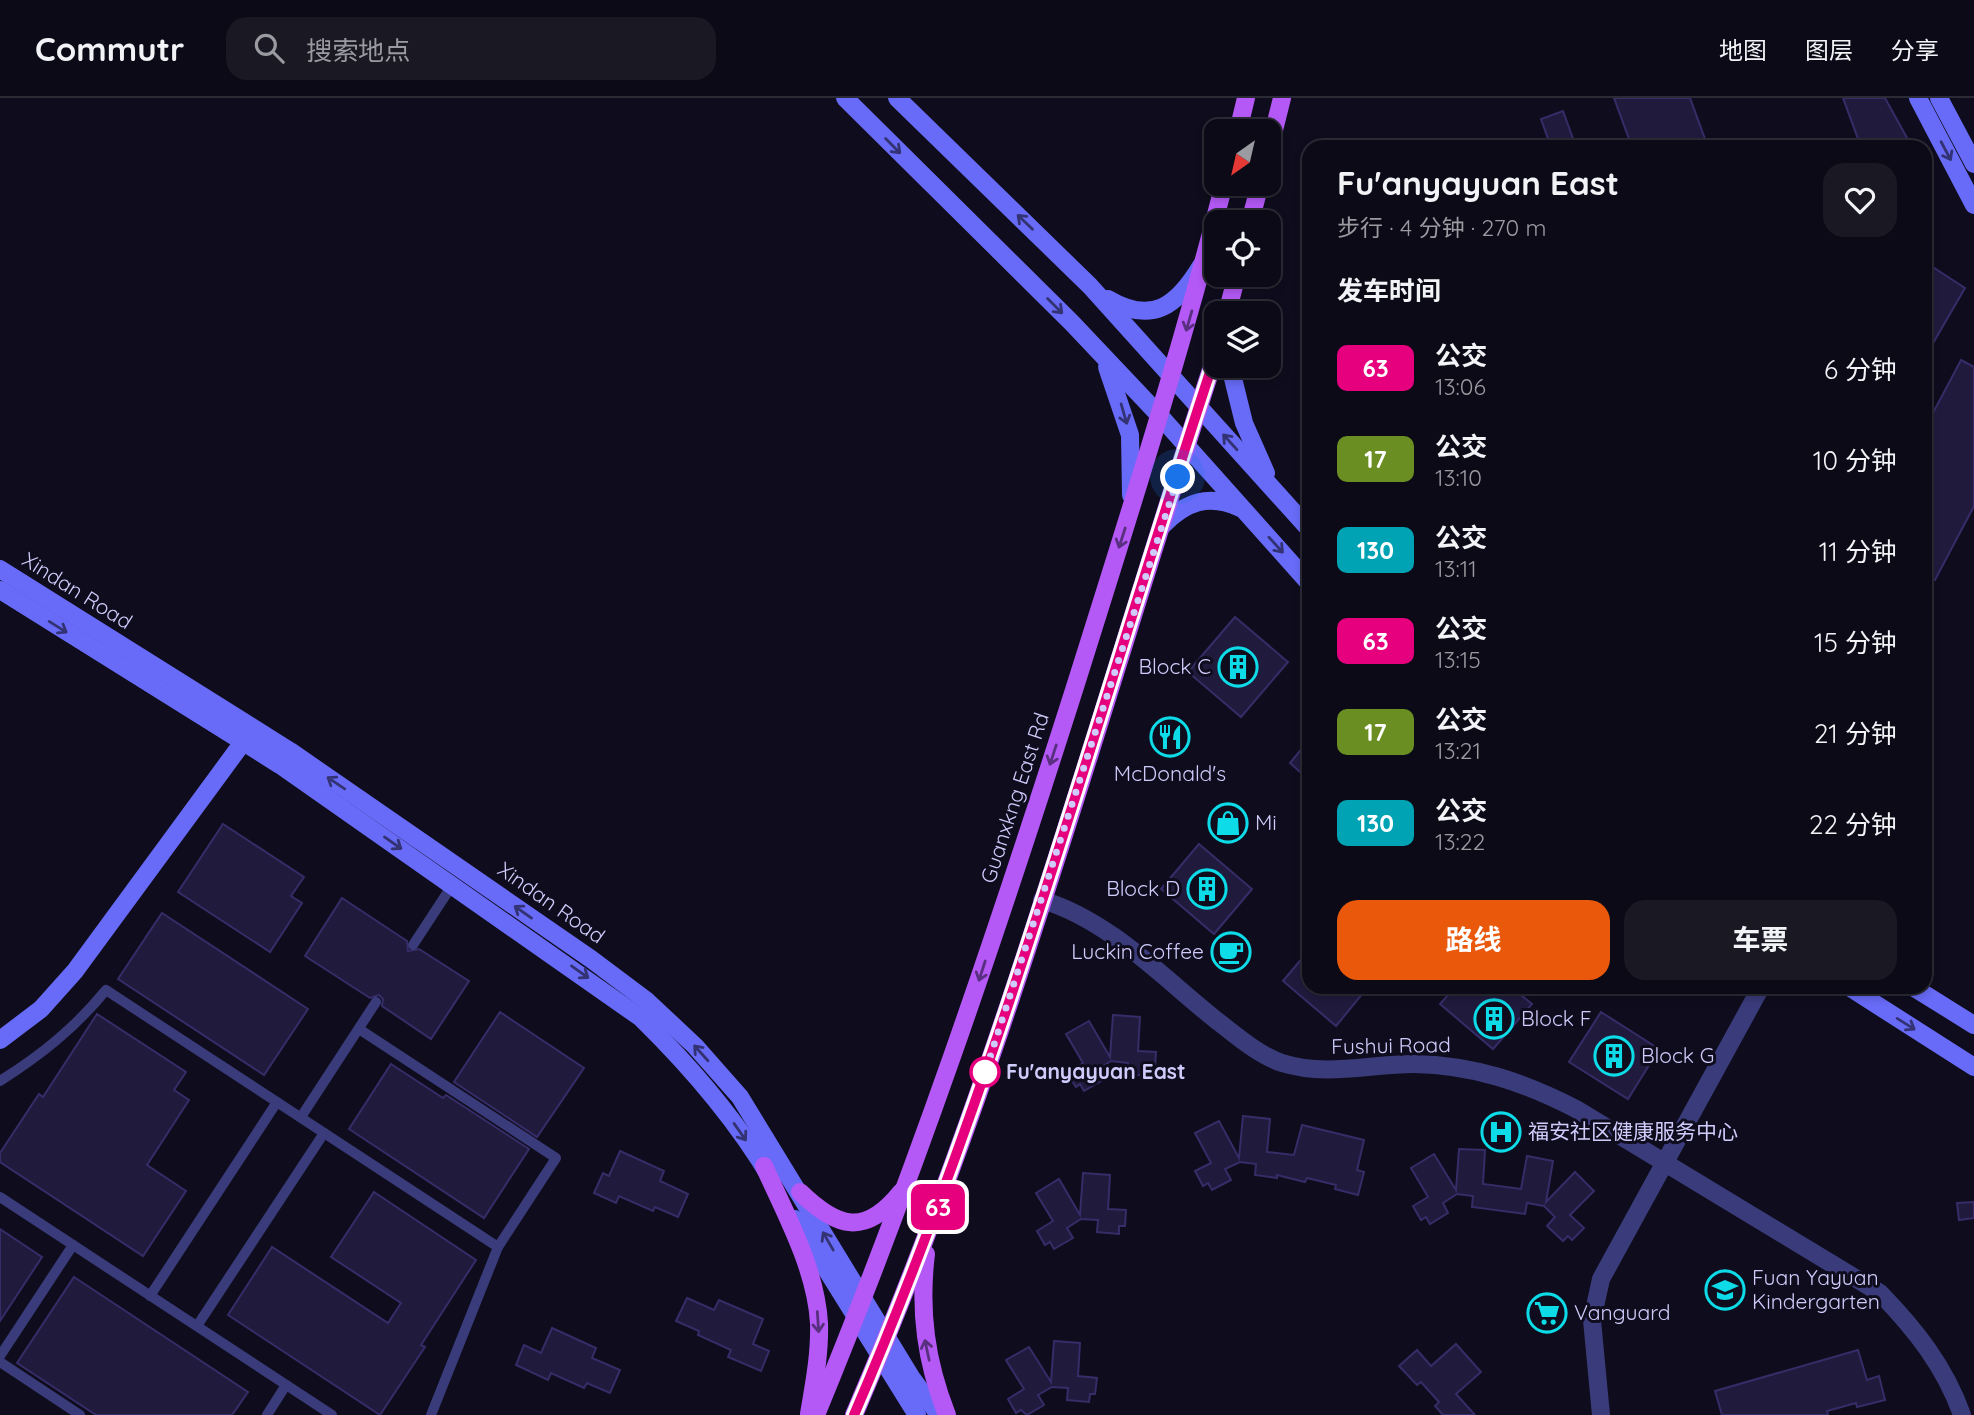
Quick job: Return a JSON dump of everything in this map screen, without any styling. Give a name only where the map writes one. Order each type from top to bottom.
[{"type":"main road","points":[[845,98],[1098,351],[1302,575]]},
{"type":"main road","points":[[897,98],[1090,286],[1302,521]]},
{"type":"main road","points":[[1241,119],[1246,98]]},
{"type":"main road","points":[[1277,119],[1282,98]]},
{"type":"main road","points":[[1917,98],[1974,205]]},
{"type":"main road","points":[[1939,98],[1974,164]]},
{"type":"main road","points":[[1090,286],[1123,308],[1155,311],[1178,297],[1204,260]]},
{"type":"main road","name":"Guanxkng East Rd","points":[[816,1415],[907,1184],[988,955],[1160,416],[1204,260]]},
{"type":"main road","points":[[1098,351],[1117,391],[1130,435],[1130,511]]},
{"type":"main road","points":[[854,1415],[929,1230],[1042,901],[1208,378]]},
{"type":"main road","points":[[1232,378],[1237,401],[1252,443],[1283,500]]},
{"type":"main road","points":[[1162,526],[1181,510],[1200,500],[1224,501],[1245,510]]},
{"type":"main road","name":"Xindan Road","points":[[0,569],[248,736],[591,958],[647,1002],[695,1046],[740,1097],[886,1337],[939,1415]]},
{"type":"main road","name":"Xindan Road","points":[[0,590],[248,736],[641,1018],[685,1062],[724,1108],[764,1166],[855,1319],[917,1415]]},
{"type":"main road","points":[[0,1040],[41,1009],[75,971],[248,736]]},
{"type":"main road","points":[[1860,994],[1974,1067]]},
{"type":"main road","points":[[1924,994],[1974,1025]]},
{"type":"main road","points":[[764,1166],[798,1244],[816,1301],[819,1343],[808,1415]]},
{"type":"main road","points":[[800,1192],[828,1215],[855,1224],[881,1212],[907,1184]]},
{"type":"main road","points":[[929,1230],[923,1287],[924,1334],[933,1377],[947,1415]]},
{"type":"street","name":"Fushui Road","points":[[1042,901],[1086,918],[1244,1042],[1280,1062],[1315,1070],[1425,1065],[1463,1067],[1503,1077],[1556,1098],[1880,1293],[1902,1315],[1942,1368],[1962,1415]]},
{"type":"street","points":[[1601,1415],[1592,1320],[1601,1279],[1757,994]]},
{"type":"lane","points":[[414,945],[453,884]]},
{"type":"lane","points":[[0,1081],[43,1054],[86,1015],[106,990],[498,1247]]},
{"type":"lane","points":[[301,1117],[376,1002]]},
{"type":"lane","points":[[359,1029],[556,1158],[498,1247],[431,1415]]},
{"type":"lane","points":[[150,1296],[277,1102]]},
{"type":"lane","points":[[197,1326],[324,1133]]},
{"type":"lane","points":[[0,1197],[332,1415]]},
{"type":"lane","points":[[0,1356],[73,1245]]},
{"type":"lane","points":[[0,1362],[80,1415]]},
{"type":"lane","points":[[267,1415],[286,1385]]},
{"type":"building","points":[[1614,98],[1690,98],[1705,140],[1629,140]]},
{"type":"building","points":[[1843,98],[1885,98],[1908,140],[1858,140]]},
{"type":"building","points":[[1563,111],[1573,140],[1548,140],[1541,119]]},
{"type":"building","points":[[1932,267],[1965,288],[1932,345]]},
{"type":"building","points":[[1961,360],[1974,367],[1974,506],[1935,580],[1932,578],[1932,415]]},
{"type":"building","name":"Block C","points":[[1235,617],[1288,662],[1241,717],[1188,672]]},
{"type":"building","points":[[1302,748],[1302,774],[1290,763]]},
{"type":"building","points":[[223,824],[304,877],[291,896],[302,903],[270,952],[178,892]]},
{"type":"building","name":"Block D","points":[[1199,844],[1252,889],[1214,934],[1161,889]]},
{"type":"building","points":[[342,898],[407,941],[408,951],[419,949],[469,981],[431,1039],[382,1006],[383,999],[379,995],[370,998],[305,956]]},
{"type":"building","points":[[162,913],[308,1009],[264,1075],[118,979]]},
{"type":"building","points":[[1302,958],[1302,994],[1362,994],[1336,1026],[1283,981]]},
{"type":"building","name":"Block F","points":[[1449,994],[1520,994],[1532,1004],[1493,1049],[1440,1004]]},
{"type":"building","points":[[500,1012],[584,1068],[537,1137],[454,1082]]},
{"type":"building","name":"Block G","points":[[1601,1012],[1659,1049],[1628,1099],[1569,1062]]},
{"type":"building","points":[[97,1014],[186,1072],[174,1090],[189,1100],[147,1165],[186,1191],[143,1256],[0,1162],[0,1153],[39,1094],[43,1097]]},
{"type":"building","points":[[1113,1015],[1140,1017],[1138,1051],[1156,1052],[1155,1068],[1149,1068],[1149,1076],[1127,1074],[1128,1063],[1111,1061],[1097,1070],[1103,1080],[1084,1091],[1080,1084],[1076,1087],[1067,1073],[1083,1063],[1066,1034],[1089,1021],[1110,1057]]},
{"type":"building","points":[[391,1064],[443,1098],[446,1095],[529,1149],[484,1218],[349,1129]]},
{"type":"building","points":[[1243,1116],[1270,1119],[1267,1152],[1294,1155],[1302,1125],[1364,1140],[1357,1170],[1364,1172],[1358,1195],[1335,1189],[1336,1185],[1307,1178],[1305,1182],[1277,1175],[1277,1178],[1255,1175],[1256,1164],[1240,1162],[1225,1169],[1231,1180],[1212,1190],[1208,1183],[1203,1186],[1195,1171],[1211,1163],[1195,1133],[1219,1121],[1239,1158]]},
{"type":"building","points":[[1459,1149],[1485,1150],[1483,1184],[1521,1189],[1527,1156],[1553,1161],[1546,1202],[1575,1172],[1594,1191],[1570,1215],[1584,1228],[1572,1240],[1568,1236],[1563,1241],[1547,1226],[1555,1217],[1544,1206],[1527,1203],[1525,1214],[1472,1207],[1473,1196],[1457,1194],[1443,1203],[1448,1213],[1430,1224],[1426,1217],[1421,1220],[1413,1206],[1428,1197],[1411,1168],[1434,1154],[1456,1190]]},
{"type":"building","points":[[620,1151],[664,1171],[660,1181],[688,1194],[678,1217],[655,1207],[653,1211],[619,1196],[616,1203],[594,1193],[603,1173],[609,1176]]},
{"type":"building","points":[[1083,1173],[1110,1175],[1108,1209],[1126,1210],[1125,1226],[1119,1226],[1119,1234],[1097,1232],[1098,1220],[1081,1219],[1067,1228],[1073,1238],[1054,1249],[1050,1242],[1045,1245],[1037,1231],[1053,1221],[1036,1193],[1059,1179],[1080,1215]]},
{"type":"building","points":[[374,1192],[476,1260],[421,1345],[425,1347],[380,1415],[228,1315],[272,1247],[388,1323],[401,1303],[331,1257]]},
{"type":"building","points":[[1974,1202],[1974,1218],[1959,1220],[1957,1203]]},
{"type":"building","points":[[0,1229],[42,1257],[0,1321]]},
{"type":"building","points":[[74,1277],[248,1392],[232,1415],[96,1415],[17,1363]]},
{"type":"building","points":[[687,1298],[714,1310],[719,1300],[763,1319],[753,1344],[769,1351],[761,1371],[728,1357],[731,1350],[698,1335],[699,1331],[676,1321]]},
{"type":"building","points":[[552,1328],[596,1348],[592,1358],[620,1370],[610,1393],[587,1383],[584,1388],[551,1373],[548,1380],[516,1365],[524,1345],[541,1353]]},
{"type":"building","points":[[1054,1341],[1080,1343],[1078,1376],[1097,1378],[1095,1394],[1090,1394],[1089,1402],[1067,1400],[1068,1388],[1052,1387],[1038,1395],[1044,1405],[1027,1415],[1021,1410],[1016,1413],[1008,1399],[1024,1389],[1006,1360],[1029,1347],[1051,1382]]},
{"type":"building","points":[[1456,1344],[1481,1372],[1456,1394],[1475,1415],[1443,1415],[1435,1406],[1439,1402],[1421,1382],[1417,1385],[1399,1366],[1417,1350],[1431,1366]]},
{"type":"building","points":[[1858,1350],[1867,1380],[1879,1376],[1885,1400],[1857,1407],[1856,1403],[1827,1411],[1828,1415],[1722,1415],[1715,1391]]},
{"type":"bus line","name":"63","points":[[854,1415],[949,1179],[1030,939],[1208,378]]},
{"type":"place","name":"Block C","points":[[1238,667]]},
{"type":"place","name":"McDonald's","points":[[1170,737]]},
{"type":"place","name":"Mi","points":[[1228,823]]},
{"type":"place","name":"Block D","points":[[1207,889]]},
{"type":"place","name":"Luckin Coffee","points":[[1231,952]]},
{"type":"place","name":"Block F","points":[[1494,1019]]},
{"type":"place","name":"Block G","points":[[1614,1056]]},
{"type":"place","name":"Fu'anyayuan East","points":[[985,1072]]},
{"type":"place","name":"福安社区健康服务中心","points":[[1501,1132]]},
{"type":"place","name":"Fuan Yayuan Kindergarten","points":[[1725,1290]]},
{"type":"place","name":"Vanguard","points":[[1547,1313]]},
{"type":"route","points":[[985,1072],[982,1082],[1178,477]]}]
